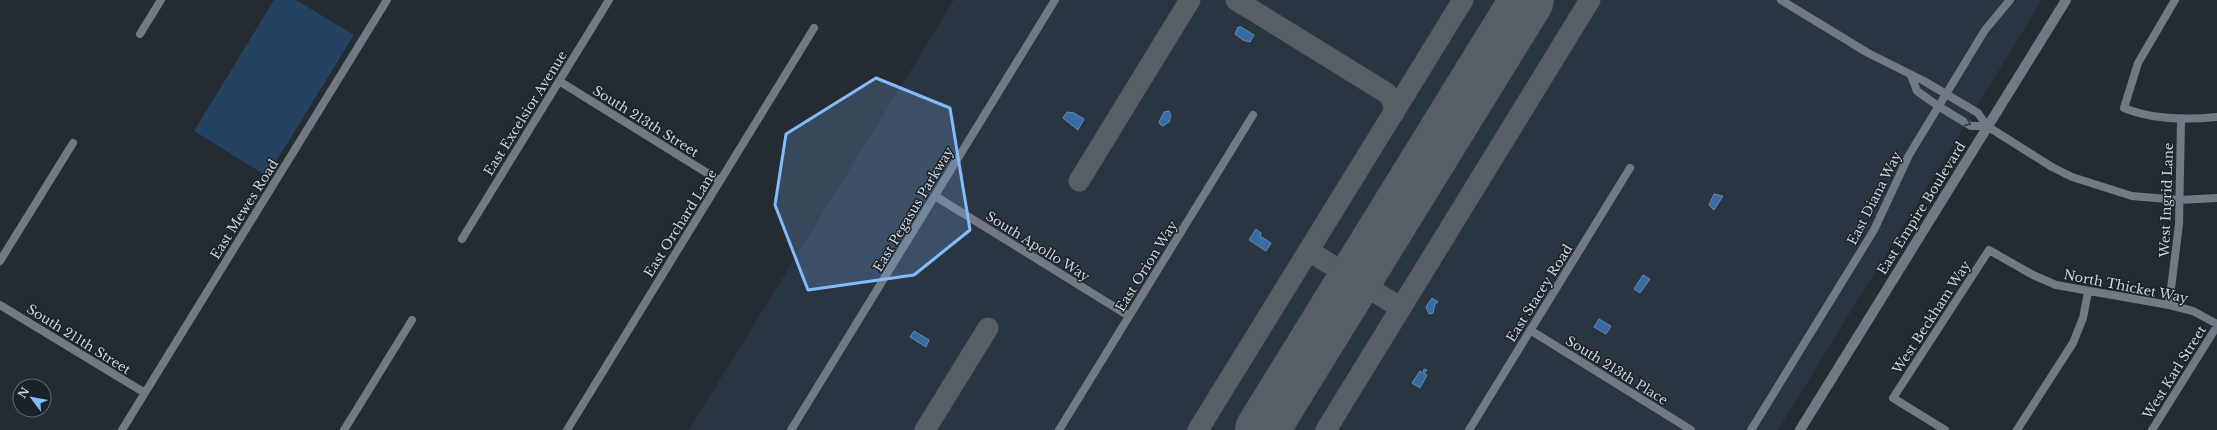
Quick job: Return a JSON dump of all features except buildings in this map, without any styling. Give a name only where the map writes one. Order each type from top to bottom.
[{"type":"street","points":[[140,34],[161,0]]},
{"type":"street","name":"East Mewes Road","points":[[122,430],[387,0]]},
{"type":"street","name":"East Excelsior Avenue","points":[[462,239],[609,0]]},
{"type":"street","name":"East Pegasus Parkway","points":[[791,430],[1055,0]]},
{"type":"street","points":[[1781,0],[1868,53],[1946,94],[1978,113],[1987,126],[2052,167],[2072,177],[2132,196],[2179,200],[2217,198]]},
{"type":"street","name":"East Diana Way","points":[[1751,430],[1874,230],[1901,170],[1938,106],[1985,30],[2010,0]]},
{"type":"street","name":"East Empire Boulevard","points":[[1800,430],[2066,0]]},
{"type":"street","points":[[2175,0],[2138,63],[2124,108],[2134,112],[2181,120],[2217,117]]},
{"type":"street","name":"East Orchard Lane","points":[[567,430],[814,28]]},
{"type":"street","points":[[1911,76],[1917,91],[1938,106],[1971,126],[1987,126]]},
{"type":"street","name":"South 213th Street","points":[[559,81],[720,181]]},
{"type":"street","name":"East Orion Way","points":[[1059,430],[1253,115]]},
{"type":"street","name":"West Ingrid Lane","points":[[2169,305],[2177,249],[2181,120]]},
{"type":"street","points":[[0,261],[73,143]]},
{"type":"street","name":"East Stacey Road","points":[[1469,430],[1630,168]]},
{"type":"street","name":"South Apollo Way","points":[[935,196],[1129,316]]},
{"type":"street","name":"North Thicket Way","points":[[1989,250],[2033,275],[2056,285],[2088,292],[2169,305],[2193,312],[2217,325]]},
{"type":"street","name":"West Beckham Way","points":[[1945,430],[1893,398],[1989,250]]},
{"type":"street","points":[[2017,430],[2073,343],[2083,318],[2088,292]]},
{"type":"street","name":"South 211th Street","points":[[0,305],[145,394]]},
{"type":"street","points":[[344,430],[412,320]]},
{"type":"street","name":"West Karl Street","points":[[2152,430],[2217,325]]},
{"type":"street","name":"South 213th Place","points":[[1530,330],[1691,430]]},
{"type":"highlighted area","points":[[876,78],[950,108],[970,230],[914,275],[808,290],[775,205],[786,134]]},
{"type":"shaded area","points":[[274,0],[296,0],[354,35],[267,176],[194,131]]},
{"type":"shaded area","points":[[954,0],[2042,0],[1778,430],[689,430]]},
{"type":"shaded area","points":[[1238,27],[1241,27],[1254,35],[1250,42],[1243,40],[1235,34]]},
{"type":"shaded area","points":[[1169,111],[1171,115],[1169,122],[1163,126],[1159,122],[1164,112]]},
{"type":"shaded area","points":[[1067,112],[1074,113],[1084,119],[1078,130],[1063,118]]},
{"type":"shaded area","points":[[1714,194],[1723,196],[1714,210],[1709,205]]},
{"type":"shaded area","points":[[1256,229],[1261,233],[1260,236],[1271,243],[1266,251],[1249,240]]},
{"type":"shaded area","points":[[1643,275],[1650,279],[1640,293],[1634,289]]},
{"type":"shaded area","points":[[1432,298],[1438,302],[1435,304],[1433,313],[1429,314],[1426,307]]},
{"type":"shaded area","points":[[1599,319],[1611,326],[1606,334],[1594,327]]},
{"type":"shaded area","points":[[914,331],[929,340],[926,347],[910,337]]},
{"type":"shaded area","points":[[1424,369],[1427,370],[1424,373],[1427,375],[1420,388],[1412,383],[1420,371],[1423,373]]},
{"type":"taxiway","points":[[1079,181],[1190,0]]},
{"type":"taxiway","points":[[1236,0],[1385,92],[1392,101],[1394,113]]},
{"type":"taxiway","points":[[1198,430],[1463,0]]},
{"type":"taxiway","points":[[1326,430],[1590,0]]},
{"type":"taxiway","points":[[1309,251],[1401,308]]},
{"type":"taxiway","points":[[925,430],[988,328]]},
{"type":"runway","points":[[1262,430],[1527,0]]}]
